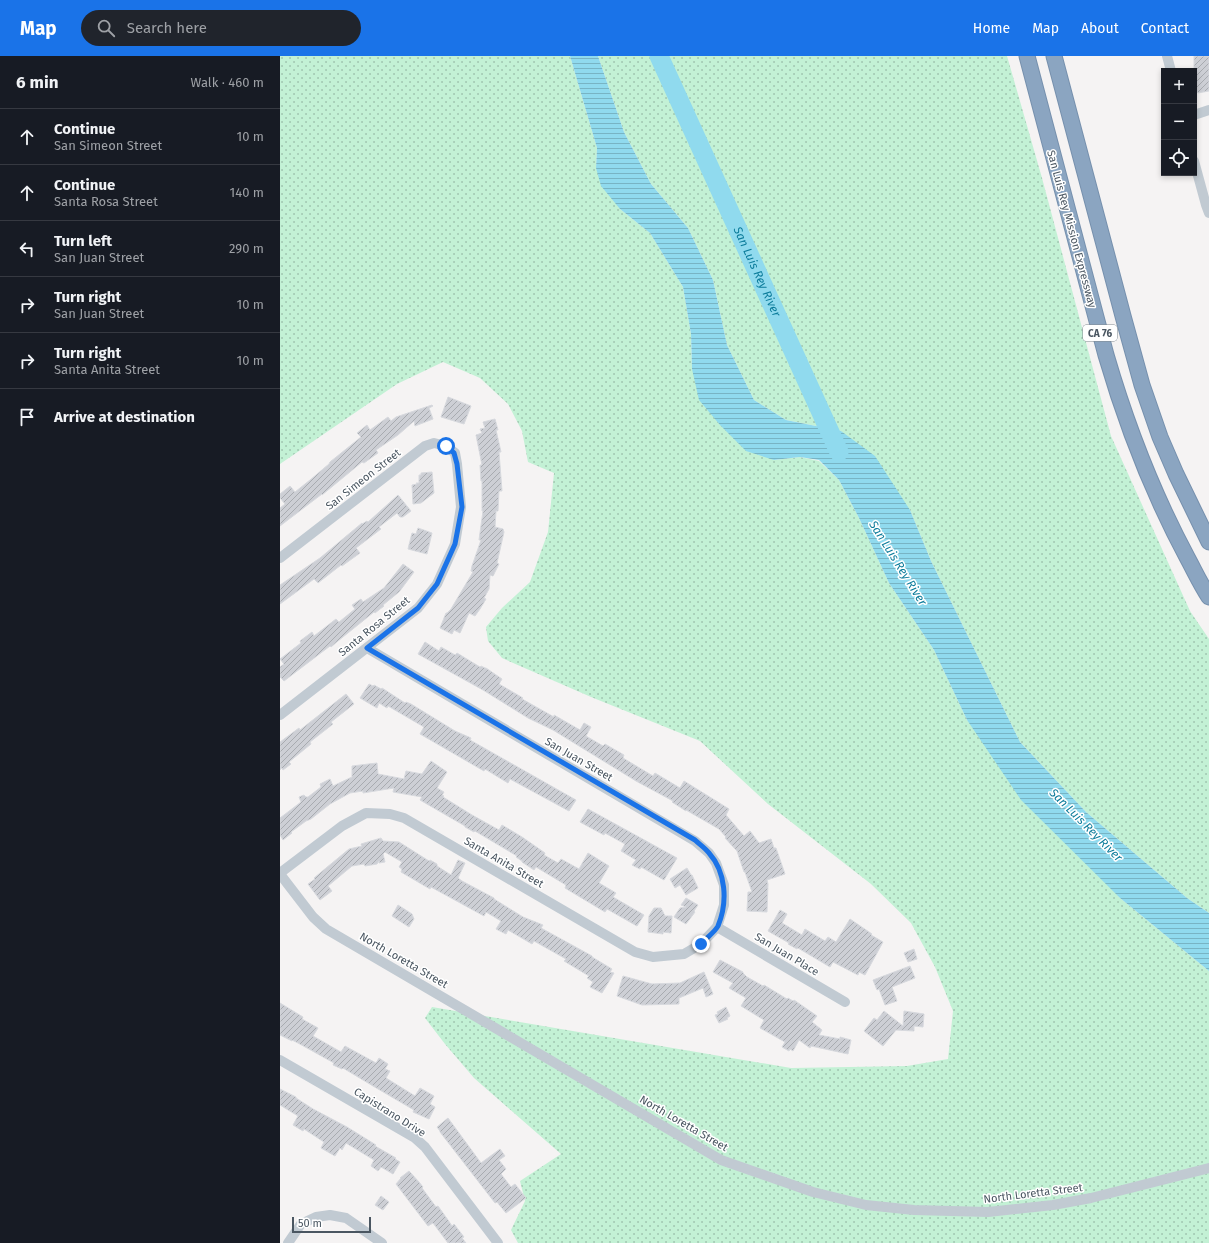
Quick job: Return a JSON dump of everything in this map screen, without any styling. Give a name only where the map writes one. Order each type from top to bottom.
[{"type":"highway","name":"San Luis Rey Mission Expressway","points":[[1027,56],[1120,404],[1143,466],[1174,533],[1209,597]]},
{"type":"highway","name":"CA 76","points":[[1054,56],[1142,385],[1160,437],[1209,542]]},
{"type":"street","points":[[1167,56],[1170,68]]},
{"type":"street","points":[[1197,114],[1209,110]]},
{"type":"street","points":[[1197,172],[1209,213]]},
{"type":"street","name":"San Simeon Street","points":[[280,558],[425,446],[434,444],[446,446],[454,453],[457,464]]},
{"type":"street","name":"Santa Rosa Street","points":[[280,715],[418,608],[437,584],[455,544],[462,507],[457,464]]},
{"type":"street","name":"San Juan Street","points":[[367,648],[695,840],[709,853],[716,863],[724,885],[724,905],[717,927]]},
{"type":"street","name":"Santa Anita Street","points":[[280,873],[342,826],[366,814],[390,814],[404,818],[635,952],[653,957],[684,954],[701,944],[717,927]]},
{"type":"street","name":"North Loretta Street","points":[[280,873],[313,917],[326,929],[720,1160],[813,1192],[866,1205],[914,1210],[988,1212],[1053,1205],[1091,1198],[1209,1168]]},
{"type":"street","name":"San Juan Place","points":[[717,927],[845,1002]]},
{"type":"street","name":"Capistrano Drive","points":[[280,1060],[415,1138],[425,1147],[498,1243]]},
{"type":"street","points":[[288,1243],[301,1224],[316,1217],[330,1215],[346,1218],[382,1243]]},
{"type":"green space","points":[[280,56],[570,56],[597,148],[596,168],[620,209],[650,233],[683,287],[691,334],[692,369],[774,460],[800,457],[819,461],[839,480],[859,518],[889,583],[934,650],[967,720],[1120,898],[1209,971],[1209,1243],[518,1243],[511,1230],[525,1201],[520,1181],[561,1154],[474,1078],[425,1018],[432,1007],[791,1068],[907,1066],[948,1059],[953,1011],[935,967],[911,923],[871,884],[768,804],[700,741],[591,697],[502,658],[488,641],[486,627],[502,608],[530,582],[548,532],[554,473],[528,462],[522,431],[508,404],[480,378],[443,362],[397,384],[280,464]]},
{"type":"green space","points":[[598,56],[1007,56],[1042,178],[1111,436],[1190,611],[1209,639],[1209,913],[1187,898],[1086,812],[1020,742],[931,561],[910,510],[841,431],[786,420],[754,400],[727,345],[713,280],[688,228],[651,184],[624,132]]},
{"type":"water","points":[[570,56],[598,56],[624,132],[651,184],[688,228],[713,280],[727,345],[754,400],[786,420],[841,431],[875,456],[910,510],[931,561],[1020,742],[1086,812],[1187,898],[1209,913],[1209,971],[1120,898],[1021,800],[967,720],[934,650],[889,583],[859,518],[839,480],[819,460],[800,457],[774,460],[746,451],[720,425],[699,400],[692,369],[691,334],[683,287],[650,233],[620,209],[601,186],[596,168],[597,148]]},
{"type":"building","points":[[1194,56],[1209,56],[1209,91],[1198,93],[1197,92],[1197,68],[1194,68]]},
{"type":"building","points":[[448,397],[471,406],[464,424],[441,417]]},
{"type":"building","points":[[432,405],[433,406],[429,408],[433,419],[415,426],[414,421],[398,435],[376,450],[378,453],[364,463],[362,462],[322,495],[280,526],[280,508],[285,504],[280,498],[280,494],[290,486],[295,492],[361,437],[357,433],[367,425],[370,430],[388,417],[391,421],[396,417]]},
{"type":"building","points":[[495,419],[501,452],[499,452],[502,491],[499,491],[498,511],[496,511],[495,527],[503,529],[504,532],[497,563],[499,564],[493,576],[490,575],[489,589],[484,598],[486,599],[480,609],[475,616],[469,613],[460,633],[454,630],[452,634],[440,628],[446,613],[451,609],[473,572],[471,571],[472,566],[481,540],[479,540],[483,511],[480,465],[482,465],[476,435],[482,433],[480,429],[485,428],[483,422]]},
{"type":"building","points":[[432,472],[434,493],[421,503],[413,504],[412,485],[419,483],[419,475],[421,475],[421,473]]},
{"type":"building","points":[[398,495],[411,511],[403,517],[400,517],[397,513],[379,527],[381,529],[356,548],[360,553],[342,566],[341,565],[318,583],[314,579],[280,604],[280,585],[320,558],[362,523],[368,522]]},
{"type":"building","points":[[418,528],[432,533],[427,554],[408,549],[412,533],[416,534]]},
{"type":"building","points":[[403,564],[414,572],[399,592],[383,605],[384,606],[284,681],[280,677],[280,667],[284,664],[280,659],[301,643],[300,641],[312,632],[314,636],[336,619],[339,622],[355,609],[352,605],[361,599],[363,602],[384,588]]},
{"type":"building","points":[[425,642],[439,651],[441,647],[455,655],[457,653],[480,667],[486,668],[502,679],[499,684],[554,717],[554,715],[580,730],[584,723],[591,727],[586,736],[603,746],[605,744],[624,755],[623,758],[653,776],[655,773],[680,788],[684,781],[729,809],[726,815],[744,836],[750,831],[759,843],[771,839],[774,848],[776,848],[785,874],[767,880],[767,912],[747,911],[748,892],[752,892],[737,851],[719,829],[686,811],[672,802],[673,801],[636,781],[553,730],[528,718],[483,690],[418,654]]},
{"type":"building","points":[[369,684],[381,689],[382,688],[405,703],[411,704],[455,731],[471,738],[470,740],[576,800],[569,811],[510,779],[508,783],[485,769],[484,771],[420,734],[424,727],[388,706],[387,708],[379,703],[377,708],[360,698]]},
{"type":"building","points":[[346,694],[354,704],[331,722],[333,724],[310,742],[311,744],[289,762],[291,764],[283,770],[282,768],[280,770],[280,742],[299,728],[300,730]]},
{"type":"building","points":[[431,761],[447,772],[437,788],[444,792],[442,795],[444,796],[443,797],[472,815],[499,830],[502,825],[522,837],[545,853],[544,855],[558,863],[561,859],[579,869],[588,853],[609,866],[599,883],[616,893],[613,897],[644,915],[637,926],[607,909],[605,912],[565,888],[566,885],[536,867],[534,870],[522,862],[516,857],[517,856],[420,800],[422,797],[393,792],[394,788],[363,793],[363,791],[350,793],[330,804],[291,832],[292,833],[283,840],[280,835],[280,818],[301,802],[299,797],[304,795],[308,797],[321,787],[320,784],[330,779],[333,786],[352,777],[352,766],[377,763],[378,774],[404,779],[406,771],[422,774]]},
{"type":"building","points":[[588,809],[677,858],[664,880],[641,867],[640,869],[632,865],[636,860],[621,851],[625,844],[580,822]]},
{"type":"building","points":[[381,838],[383,841],[399,842],[429,861],[430,860],[437,864],[437,866],[451,875],[458,860],[465,863],[458,878],[462,881],[494,898],[523,917],[543,925],[541,928],[592,956],[612,969],[610,972],[614,973],[602,993],[590,987],[593,982],[587,978],[589,976],[564,961],[566,959],[534,941],[532,944],[508,930],[506,934],[496,929],[501,921],[486,912],[484,916],[431,887],[430,889],[401,872],[402,869],[399,867],[402,862],[385,852],[383,854],[385,862],[379,863],[379,861],[377,864],[352,866],[328,886],[332,891],[320,900],[308,884],[349,849],[362,846],[361,844]]},
{"type":"building","points":[[687,868],[698,888],[686,895],[680,885],[675,888],[670,879]]},
{"type":"building","points":[[686,898],[698,905],[694,911],[695,912],[686,924],[674,917],[680,908],[686,907],[681,905]]},
{"type":"building","points":[[398,905],[412,914],[414,919],[409,927],[392,916]]},
{"type":"building","points":[[654,908],[661,908],[665,916],[672,916],[671,933],[663,932],[663,934],[648,932],[649,916]]},
{"type":"building","points":[[780,910],[787,914],[782,923],[802,935],[805,929],[825,941],[828,937],[836,942],[850,919],[883,942],[865,975],[859,972],[858,975],[833,962],[830,967],[768,931]]},
{"type":"building","points":[[914,949],[917,959],[908,962],[904,953]]},
{"type":"building","points":[[720,960],[787,999],[794,1000],[817,1016],[812,1022],[822,1030],[819,1035],[840,1039],[840,1037],[851,1040],[848,1054],[811,1046],[810,1048],[799,1040],[793,1051],[790,1049],[789,1051],[782,1047],[785,1042],[760,1028],[764,1020],[741,1006],[746,998],[729,988],[733,983],[713,972]]},
{"type":"building","points":[[910,966],[915,978],[892,987],[897,1001],[885,1005],[879,989],[877,990],[873,980]]},
{"type":"building","points":[[704,972],[713,994],[706,997],[703,988],[679,998],[679,1004],[642,1005],[617,996],[623,976],[652,984],[680,983]]},
{"type":"building","points":[[280,1003],[303,1017],[302,1019],[318,1028],[313,1036],[341,1052],[345,1046],[376,1063],[379,1058],[388,1064],[385,1069],[390,1071],[386,1078],[415,1096],[420,1088],[434,1096],[430,1104],[435,1107],[429,1119],[413,1112],[414,1110],[343,1068],[342,1069],[333,1065],[334,1063],[280,1035]]},
{"type":"building","points":[[726,1007],[730,1016],[727,1018],[728,1019],[719,1023],[715,1015],[718,1014],[717,1012]]},
{"type":"building","points":[[884,1011],[903,1026],[904,1011],[924,1014],[923,1027],[914,1026],[914,1031],[896,1030],[883,1046],[864,1031],[874,1018],[877,1020]]},
{"type":"building","points":[[280,1089],[347,1127],[396,1158],[395,1159],[400,1162],[393,1174],[381,1167],[378,1171],[371,1166],[374,1160],[346,1143],[342,1150],[340,1148],[335,1156],[321,1148],[324,1142],[304,1129],[303,1131],[293,1125],[298,1116],[280,1105]]},
{"type":"building","points":[[448,1118],[481,1163],[500,1149],[505,1156],[499,1160],[506,1169],[501,1174],[511,1187],[515,1184],[526,1198],[506,1213],[497,1202],[495,1203],[437,1127]]},
{"type":"building","points":[[409,1171],[423,1187],[422,1188],[436,1207],[438,1206],[452,1226],[454,1224],[464,1237],[462,1238],[466,1243],[448,1243],[433,1223],[428,1226],[396,1184],[400,1178]]},
{"type":"building","points":[[381,1196],[389,1202],[383,1210],[375,1205]]},
{"type":"waterway","name":"San Luis Rey River","points":[[659,56],[839,452]]},
{"type":"route","points":[[446,446],[454,453],[457,464],[462,507],[455,544],[437,584],[418,608],[367,648],[695,840],[709,853],[716,863],[724,885],[724,905],[717,927],[701,944]]}]
